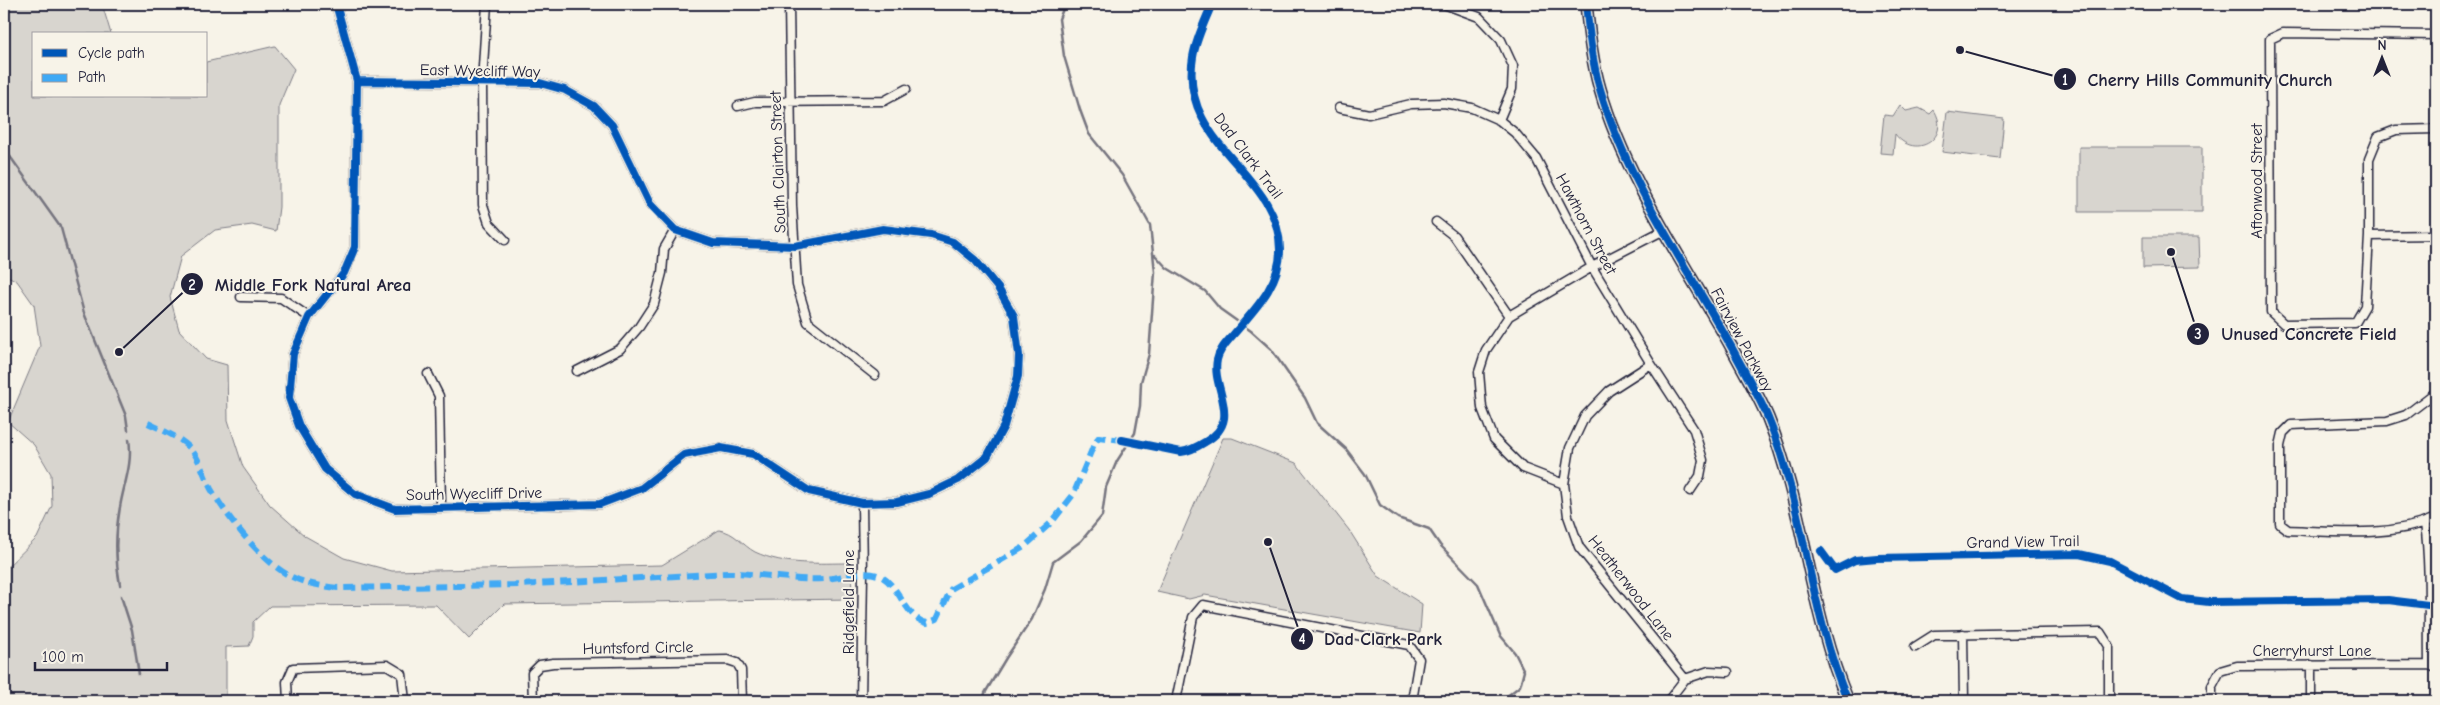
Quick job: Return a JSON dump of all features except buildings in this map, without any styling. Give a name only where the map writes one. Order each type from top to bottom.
[{"type":"main road","name":"Fairview Parkway","points":[[1586,4],[1593,58],[1605,105],[1629,164],[1664,230],[1754,388],[1767,417],[1787,475],[1833,661],[1848,701]]},
{"type":"street","name":"South Wyecliff Drive","points":[[336,4],[357,81],[355,247],[344,273],[309,316],[294,354],[289,398],[299,426],[325,469],[355,494],[395,509],[442,506],[571,506],[600,504],[642,488],[684,455],[721,448],[753,454],[809,491],[862,503]]},
{"type":"street","points":[[487,4],[482,82],[483,205],[489,223],[505,240]]},
{"type":"street","name":"South Clairton Street","points":[[789,4],[789,102],[797,285],[808,322],[875,375]]},
{"type":"street","points":[[1444,4],[1479,17],[1501,40],[1513,66],[1512,89],[1499,120]]},
{"type":"street","name":"Aftonwood Street","points":[[2369,236],[2365,306],[2355,323],[2284,324],[2271,312],[2270,39],[2283,33],[2436,35]]},
{"type":"street","name":"East Wyecliff Way","points":[[357,81],[396,83],[540,83],[565,90],[594,106],[612,125],[650,204],[675,230],[713,243],[795,246],[882,229],[930,235],[953,242],[975,260],[998,288],[1014,316],[1019,355],[1018,376],[1004,426],[987,457],[958,480],[929,494],[897,502],[862,503]]},
{"type":"street","points":[[738,106],[756,102],[884,101],[906,89]]},
{"type":"street","name":"Hawthorn Street","points":[[1339,108],[1354,113],[1370,114],[1411,104],[1444,103],[1472,108],[1499,120],[1515,133],[1536,158],[1592,267],[1694,430],[1703,460],[1700,476],[1690,491]]},
{"type":"street","points":[[2436,129],[2396,130],[2378,138],[2369,159],[2369,236],[2436,235]]},
{"type":"street","points":[[1436,222],[1454,236],[1510,316]]},
{"type":"street","points":[[577,371],[620,348],[639,327],[654,304],[662,273],[664,249],[675,230]]},
{"type":"street","points":[[1564,484],[1523,468],[1494,439],[1482,408],[1479,372],[1486,350],[1510,316],[1592,267],[1664,230]]},
{"type":"street","points":[[241,297],[281,298],[309,316]]},
{"type":"street","name":"Heatherwood Lane","points":[[1651,364],[1609,391],[1585,416],[1570,448],[1564,484],[1568,516],[1579,547],[1685,679]]},
{"type":"street","points":[[428,374],[439,396],[442,506]]},
{"type":"street","points":[[2436,392],[2406,415],[2387,421],[2291,425],[2283,433],[2280,446],[2280,524],[2288,530],[2372,532],[2424,523],[2436,518]]},
{"type":"street","name":"Ridgefield Lane","points":[[861,701],[862,503]]},
{"type":"street","points":[[2424,523],[2429,554],[2427,606],[2433,666]]},
{"type":"street","points":[[1176,701],[1193,616],[1203,605],[1409,645],[1419,659],[1412,701]]},
{"type":"street","points":[[1915,647],[1934,634],[2100,632],[2109,646],[2109,701]]},
{"type":"street","points":[[1963,634],[1964,701]]},
{"type":"street","name":"Huntsford Circle","points":[[533,701],[532,673],[540,665],[553,663],[728,660],[736,663],[741,670],[742,701]]},
{"type":"street","points":[[288,701],[287,682],[294,668],[387,665],[402,674],[405,701]]},
{"type":"street","points":[[2311,665],[2311,701]]},
{"type":"street","name":"Cherryhurst Lane","points":[[2212,701],[2212,686],[2220,671],[2237,666],[2433,666]]},
{"type":"street","points":[[1668,701],[1685,679],[1708,671],[1728,672]]},
{"type":"shaded area","points":[[4,4],[102,4],[110,32],[32,32],[32,98],[208,98],[208,62],[275,46],[294,69],[279,105],[279,207],[276,231],[252,225],[215,230],[181,256],[170,297],[179,330],[206,359],[227,365],[228,420],[243,467],[270,505],[305,536],[344,558],[392,571],[662,565],[719,530],[730,533],[755,552],[778,560],[802,563],[851,563],[852,599],[504,604],[469,639],[436,605],[270,606],[253,622],[253,636],[249,646],[226,647],[226,701],[4,701],[4,570],[37,538],[52,506],[51,474],[34,445],[8,422],[40,346],[34,305],[17,281],[4,274]]},
{"type":"shaded area","points":[[1900,105],[1906,111],[1919,108],[1930,114],[1934,110],[1938,120],[1938,129],[1935,137],[1929,143],[1921,146],[1912,146],[1903,142],[1895,134],[1893,154],[1880,153],[1884,115],[1893,116]]},
{"type":"shaded area","points":[[1947,112],[2004,119],[2000,159],[1942,152]]},
{"type":"shaded area","points":[[2079,147],[2202,147],[2202,212],[2079,212]]},
{"type":"shaded area","points":[[2143,237],[2199,237],[2200,267],[2143,268]]},
{"type":"shaded area","points":[[1223,438],[1232,438],[1296,463],[1349,530],[1378,576],[1422,604],[1420,633],[1205,595],[1189,599],[1157,592]]},
{"type":"waterway","points":[[983,701],[985,693],[1032,619],[1045,589],[1053,562],[1081,541],[1102,516],[1106,487],[1117,461],[1135,433],[1140,406],[1141,382],[1149,354],[1155,272],[1150,225],[1122,175],[1089,134],[1064,56],[1059,19],[1065,4]]},
{"type":"waterway","points":[[4,148],[61,228],[84,313],[126,416],[128,430]]},
{"type":"waterway","points":[[1155,255],[1167,268],[1205,291],[1220,309],[1251,331],[1271,349],[1305,398],[1317,423],[1346,449],[1365,474],[1380,505],[1398,518],[1429,529],[1440,545],[1478,584],[1500,635],[1515,653],[1524,671],[1520,686],[1501,701]]},
{"type":"waterway","points":[[120,585],[116,556],[116,536],[129,465],[129,439]]},
{"type":"waterway","points":[[121,596],[132,630],[139,674]]},
{"type":"marked path","points":[[148,423],[176,437],[190,448],[197,457],[218,500],[256,549],[279,569],[307,583],[338,588],[518,585],[728,573],[813,579],[869,573],[876,574],[888,582],[913,615],[927,623],[937,619],[951,589],[1024,547],[1052,522],[1073,495],[1095,442],[1099,437],[1122,440]]},
{"type":"cycle path","points":[[336,4],[357,81],[355,247],[344,273],[309,317],[293,354],[289,398],[299,426],[325,469],[355,494],[395,509],[600,504],[642,488],[684,455],[721,448],[753,454],[809,491],[862,503],[897,502],[929,494],[958,480],[987,457],[1004,426],[1018,376],[1019,355],[1014,316],[998,288],[975,260],[953,242],[931,235],[883,229],[795,246],[713,243],[675,230],[650,204],[612,125],[594,106],[565,90],[540,83],[357,81]]},
{"type":"cycle path","name":"Dad Clark Trail","points":[[1122,440],[1181,452],[1196,447],[1216,433],[1222,424],[1224,414],[1216,371],[1218,356],[1271,286],[1279,263],[1280,251],[1276,224],[1265,200],[1214,137],[1200,114],[1192,88],[1194,50],[1212,4]]},
{"type":"cycle path","points":[[1586,4],[1597,79],[1611,123],[1625,156],[1658,222],[1732,348],[1768,418],[1791,488],[1824,632],[1848,701]]},
{"type":"cycle path","name":"Grand View Trail","points":[[1821,551],[1835,570],[1855,560],[1877,558],[2079,554],[2110,561],[2182,599],[2209,602],[2388,600],[2436,606]]},
{"type":"place","name":"Cherry Hills Community Church","points":[[1960,50]]},
{"type":"place","name":"Unused Concrete Field","points":[[2171,252]]},
{"type":"place","name":"Middle Fork Natural Area","points":[[119,352]]},
{"type":"place","name":"Dad Clark Park","points":[[1268,542]]}]
